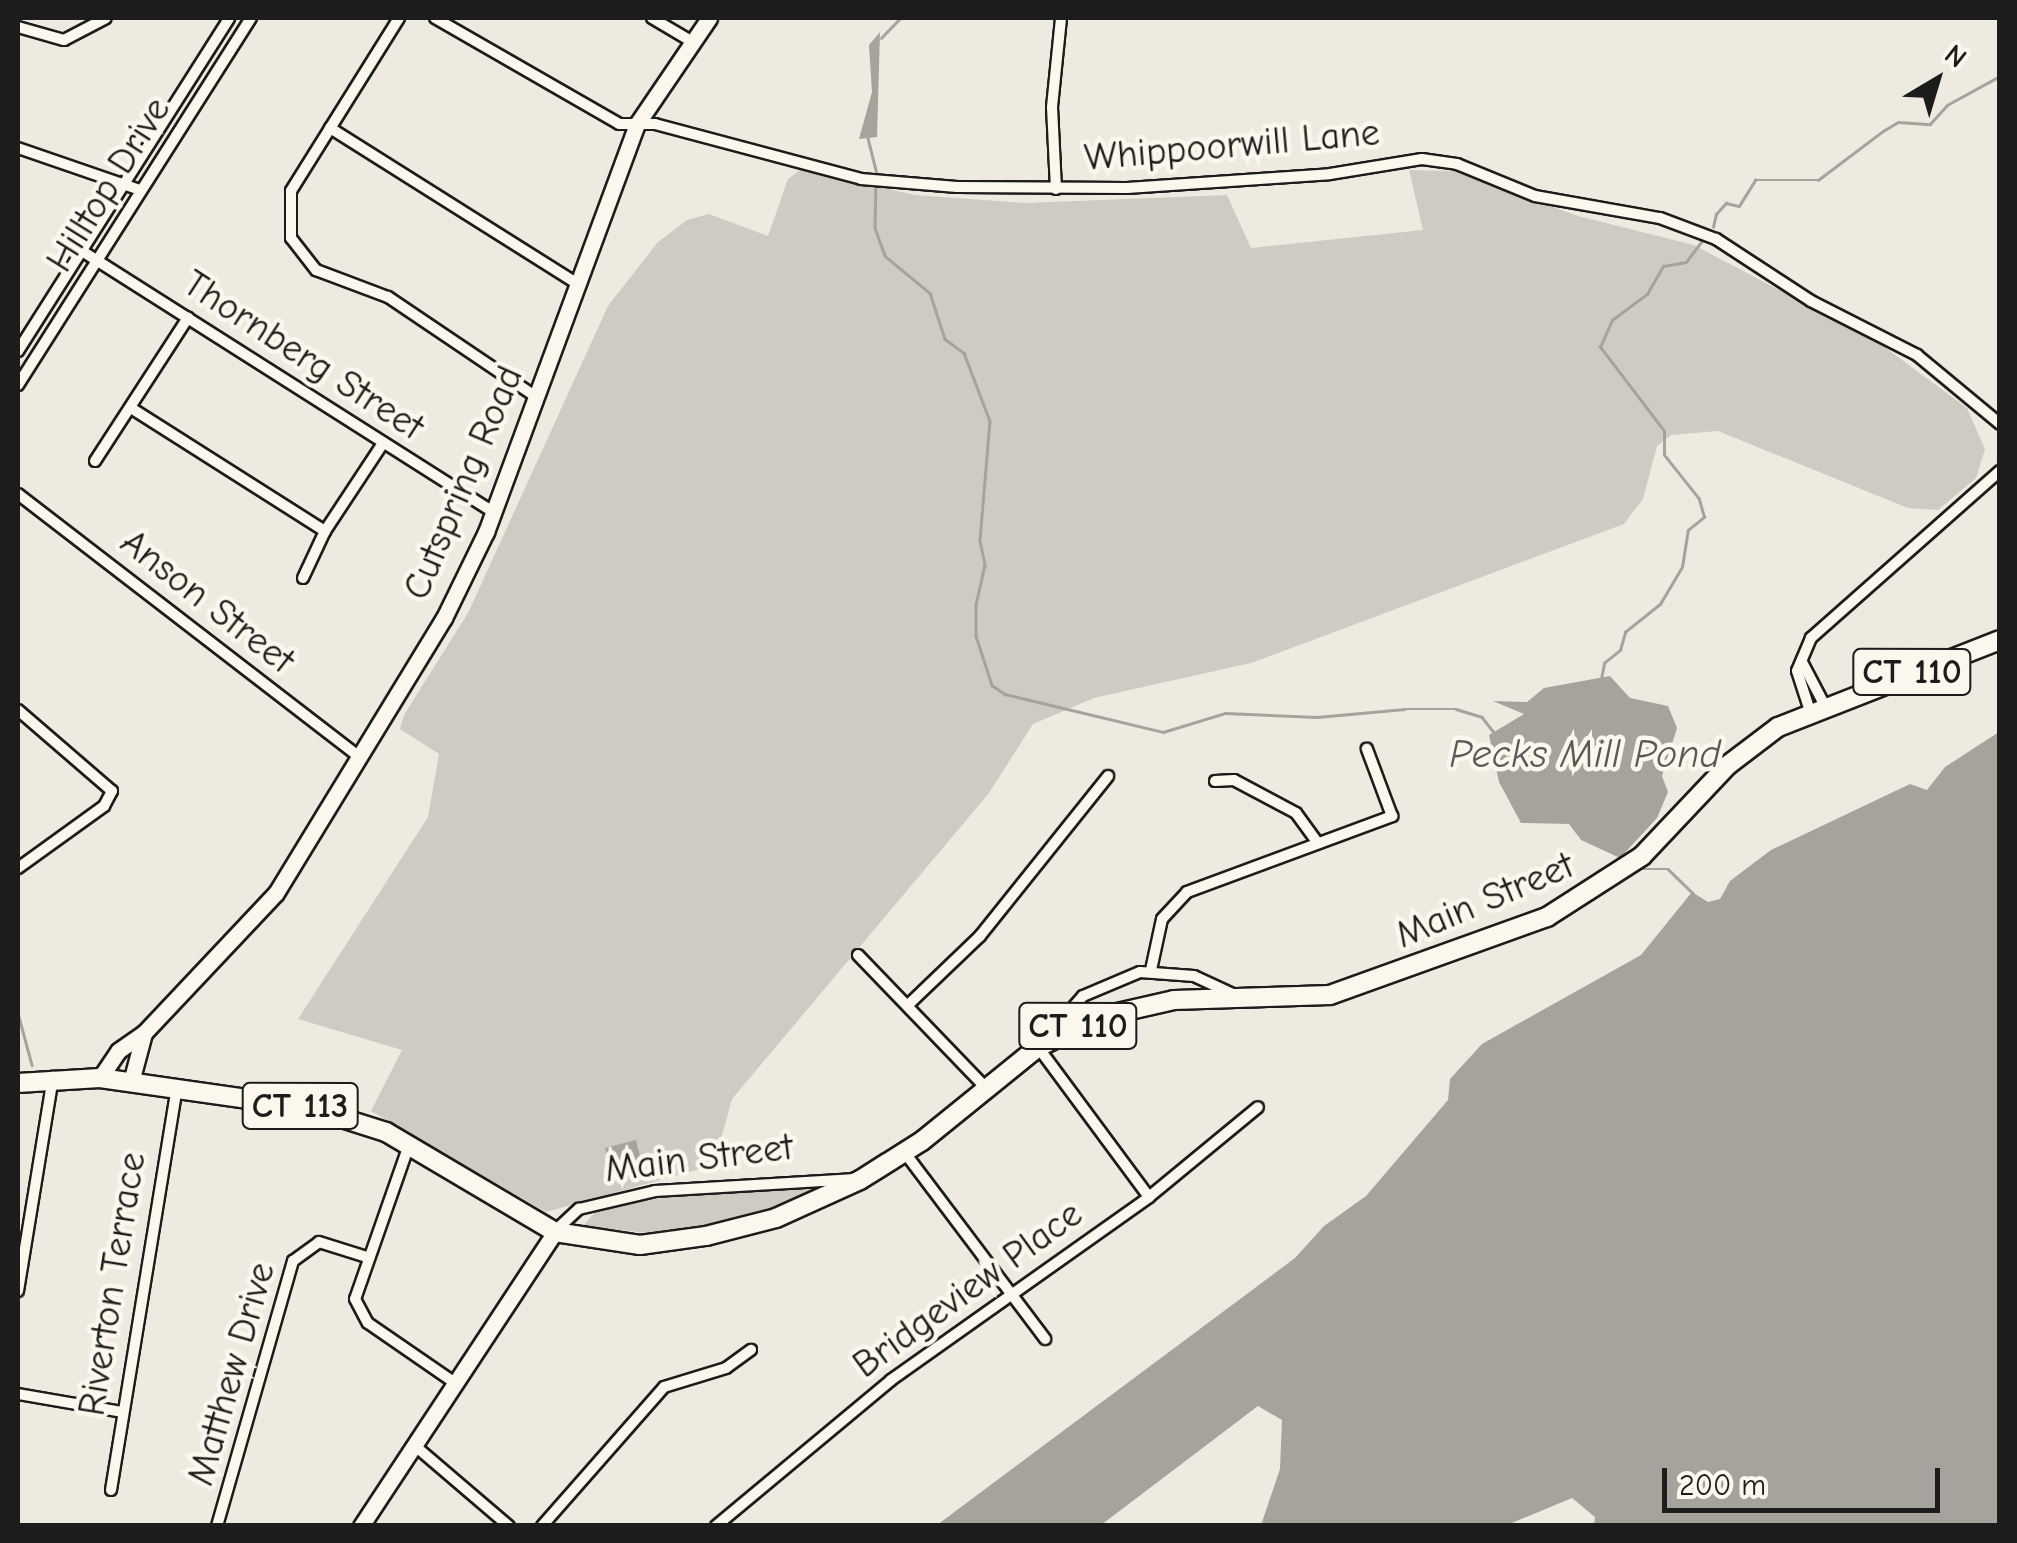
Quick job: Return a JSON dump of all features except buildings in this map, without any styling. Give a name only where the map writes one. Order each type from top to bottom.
[{"type":"main road","name":"CT 110","points":[[1817,708],[2000,640]]},
{"type":"main road","name":"Main Street","points":[[18,1083],[53,1076],[100,1078],[310,1108],[409,1144],[555,1232],[621,1244],[676,1242],[776,1218],[860,1180],[905,1153],[1038,1047],[1123,1009],[1305,999],[1383,979],[1547,917],[1633,863],[1742,753],[1817,708]]},
{"type":"street","points":[[18,28],[64,40],[106,18]]},
{"type":"street","name":"Hilltop Drive","points":[[18,351],[229,18]]},
{"type":"street","name":"Hilltop Drive","points":[[18,384],[251,18]]},
{"type":"street","points":[[399,18],[288,202],[288,228],[304,261],[388,297],[536,396]]},
{"type":"street","name":"Whippoorwill Lane","points":[[435,18],[619,124],[637,124],[890,183],[1056,190],[1330,174],[1422,159],[1457,164],[1535,196],[1660,218],[1716,239],[1811,301],[1917,355],[2000,424]]},
{"type":"street","points":[[652,18],[691,41]]},
{"type":"street","name":"Cutspring Road","points":[[100,1078],[118,1051],[144,1033],[262,911],[466,579],[637,124],[709,18]]},
{"type":"street","points":[[1056,190],[1052,107],[1061,18]]},
{"type":"street","points":[[330,128],[578,284]]},
{"type":"street","points":[[18,148],[140,190]]},
{"type":"street","name":"Thornberg Street","points":[[82,250],[493,512]]},
{"type":"street","points":[[95,461],[188,318]]},
{"type":"street","points":[[131,408],[325,531]]},
{"type":"street","points":[[303,578],[325,531],[384,443]]},
{"type":"street","points":[[1817,708],[1802,662],[1822,626],[2000,471]]},
{"type":"street","name":"Anson Street","points":[[18,494],[360,757]]},
{"type":"street","points":[[18,710],[112,791],[104,806],[18,868]]},
{"type":"street","points":[[1151,970],[1160,927],[1175,900],[1392,816],[1367,749]]},
{"type":"street","points":[[908,1005],[980,936],[1108,776]]},
{"type":"street","points":[[1216,781],[1234,780],[1302,817],[1318,843]]},
{"type":"street","points":[[858,955],[986,1088]]},
{"type":"street","name":"Main Street","points":[[1038,1047],[1083,996],[1151,970],[1206,980],[1242,1000]]},
{"type":"street","name":"Cutspring Road","points":[[130,1082],[144,1033]]},
{"type":"street","points":[[1038,1047],[1149,1196]]},
{"type":"street","points":[[18,1291],[53,1076]]},
{"type":"street","name":"Riverton Terrace","points":[[110,1490],[177,1088]]},
{"type":"street","name":"Bridgeview Place","points":[[716,1526],[891,1380],[1149,1196],[1258,1107]]},
{"type":"street","points":[[409,1144],[355,1299],[362,1317],[455,1383]]},
{"type":"street","points":[[905,1153],[1045,1338]]},
{"type":"street","name":"Main Street","points":[[555,1232],[579,1209],[656,1190],[822,1177],[860,1180]]},
{"type":"street","points":[[361,1526],[555,1232]]},
{"type":"street","name":"Matthew Drive","points":[[217,1526],[293,1260],[319,1242],[367,1257]]},
{"type":"street","points":[[542,1526],[664,1388],[726,1368],[751,1350]]},
{"type":"street","points":[[18,1394],[122,1412]]},
{"type":"street","points":[[414,1445],[509,1526]]},
{"type":"shaded area","points":[[800,170],[915,195],[1025,203],[1227,195],[1251,248],[1423,230],[1409,170],[1453,171],[1578,216],[1694,245],[1879,343],[1967,408],[1985,449],[1976,478],[1938,510],[1908,508],[1718,431],[1671,435],[1657,446],[1643,499],[1624,524],[1251,663],[1094,698],[1033,724],[989,793],[732,1099],[714,1165],[546,1212],[371,1111],[402,1050],[298,1019],[428,817],[439,754],[400,729],[404,715],[468,613],[608,306],[657,243],[687,220],[709,214],[768,236],[788,179]]},
{"type":"shaded area","points":[[828,1184],[780,1208],[721,1224],[649,1233],[583,1226],[597,1210],[723,1187]]},
{"type":"water","points":[[880,32],[877,137],[859,139],[872,92],[869,45]]},
{"type":"water","name":"Pecks Mill Pond","points":[[1610,676],[1630,698],[1668,706],[1677,728],[1662,776],[1668,792],[1657,818],[1620,858],[1581,840],[1569,824],[1521,823],[1499,782],[1489,735],[1524,714],[1493,701],[1527,702],[1544,688]]},
{"type":"water","points":[[1999,732],[1999,1525],[1594,1525],[1595,1517],[1572,1498],[1507,1525],[1261,1525],[1280,1469],[1282,1420],[1258,1406],[1101,1525],[937,1525],[1295,1258],[1324,1226],[1366,1196],[1448,1100],[1450,1079],[1482,1044],[1641,955],[1692,892],[1708,902],[1720,899],[1730,881],[1771,850],[1910,784],[1927,790],[1945,767]]},
{"type":"water","points":[[636,1140],[643,1168],[630,1171],[627,1159],[609,1164],[605,1148]]},
{"type":"waterway","points":[[881,38],[900,18]]},
{"type":"waterway","points":[[1713,227],[1716,214],[1726,203],[1739,206],[1755,180],[1818,180],[1898,122],[1930,124],[1947,105],[2000,76]]},
{"type":"waterway","points":[[868,138],[877,174]]},
{"type":"waterway","points":[[876,182],[875,228],[885,256],[930,293],[945,339],[964,353],[990,421],[980,541],[985,565],[976,605],[976,636],[992,685],[1005,694],[1163,732],[1225,713],[1317,717],[1405,709],[1456,709],[1482,717],[1493,731]]},
{"type":"waterway","points":[[1601,679],[1604,663],[1620,650],[1625,632],[1660,604],[1682,567],[1688,530],[1704,517],[1699,499],[1664,455],[1664,431],[1600,347],[1612,320],[1647,294],[1663,266],[1686,262],[1702,241]]},
{"type":"waterway","points":[[1637,869],[1668,869],[1693,893]]},
{"type":"waterway","points":[[18,1013],[32,1065]]}]
